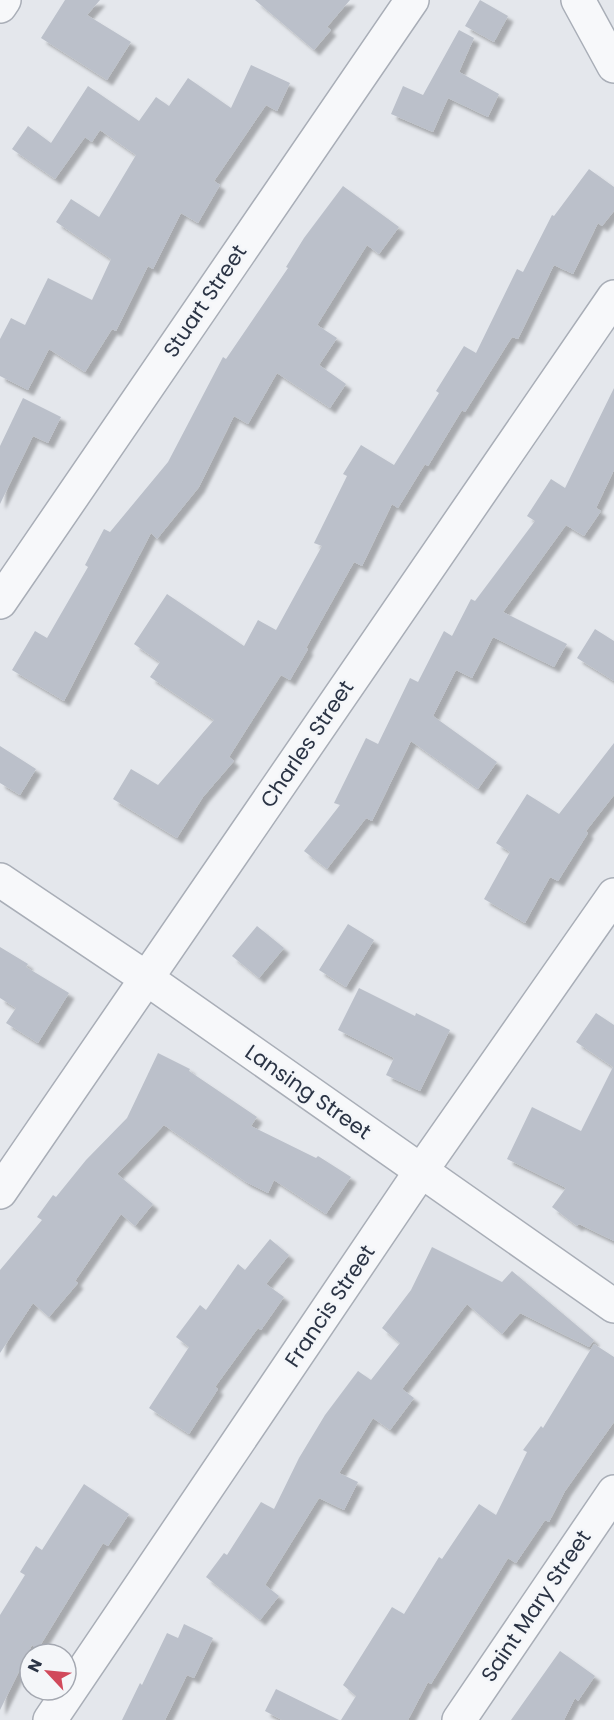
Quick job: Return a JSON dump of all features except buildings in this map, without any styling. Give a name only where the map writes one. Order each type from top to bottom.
[{"type":"street","points":[[0,6],[4,0]]},
{"type":"street","name":"Stuart Street","points":[[0,602],[412,0]]},
{"type":"street","points":[[578,0],[614,66]]},
{"type":"street","name":"Charles Street","points":[[0,1192],[614,297]]},
{"type":"street","name":"Lansing Street","points":[[0,880],[146,978],[614,1306]]},
{"type":"street","name":"Francis Street","points":[[50,1720],[421,1170],[614,895]]},
{"type":"street","name":"Saint Mary Street","points":[[459,1720],[614,1492]]}]
